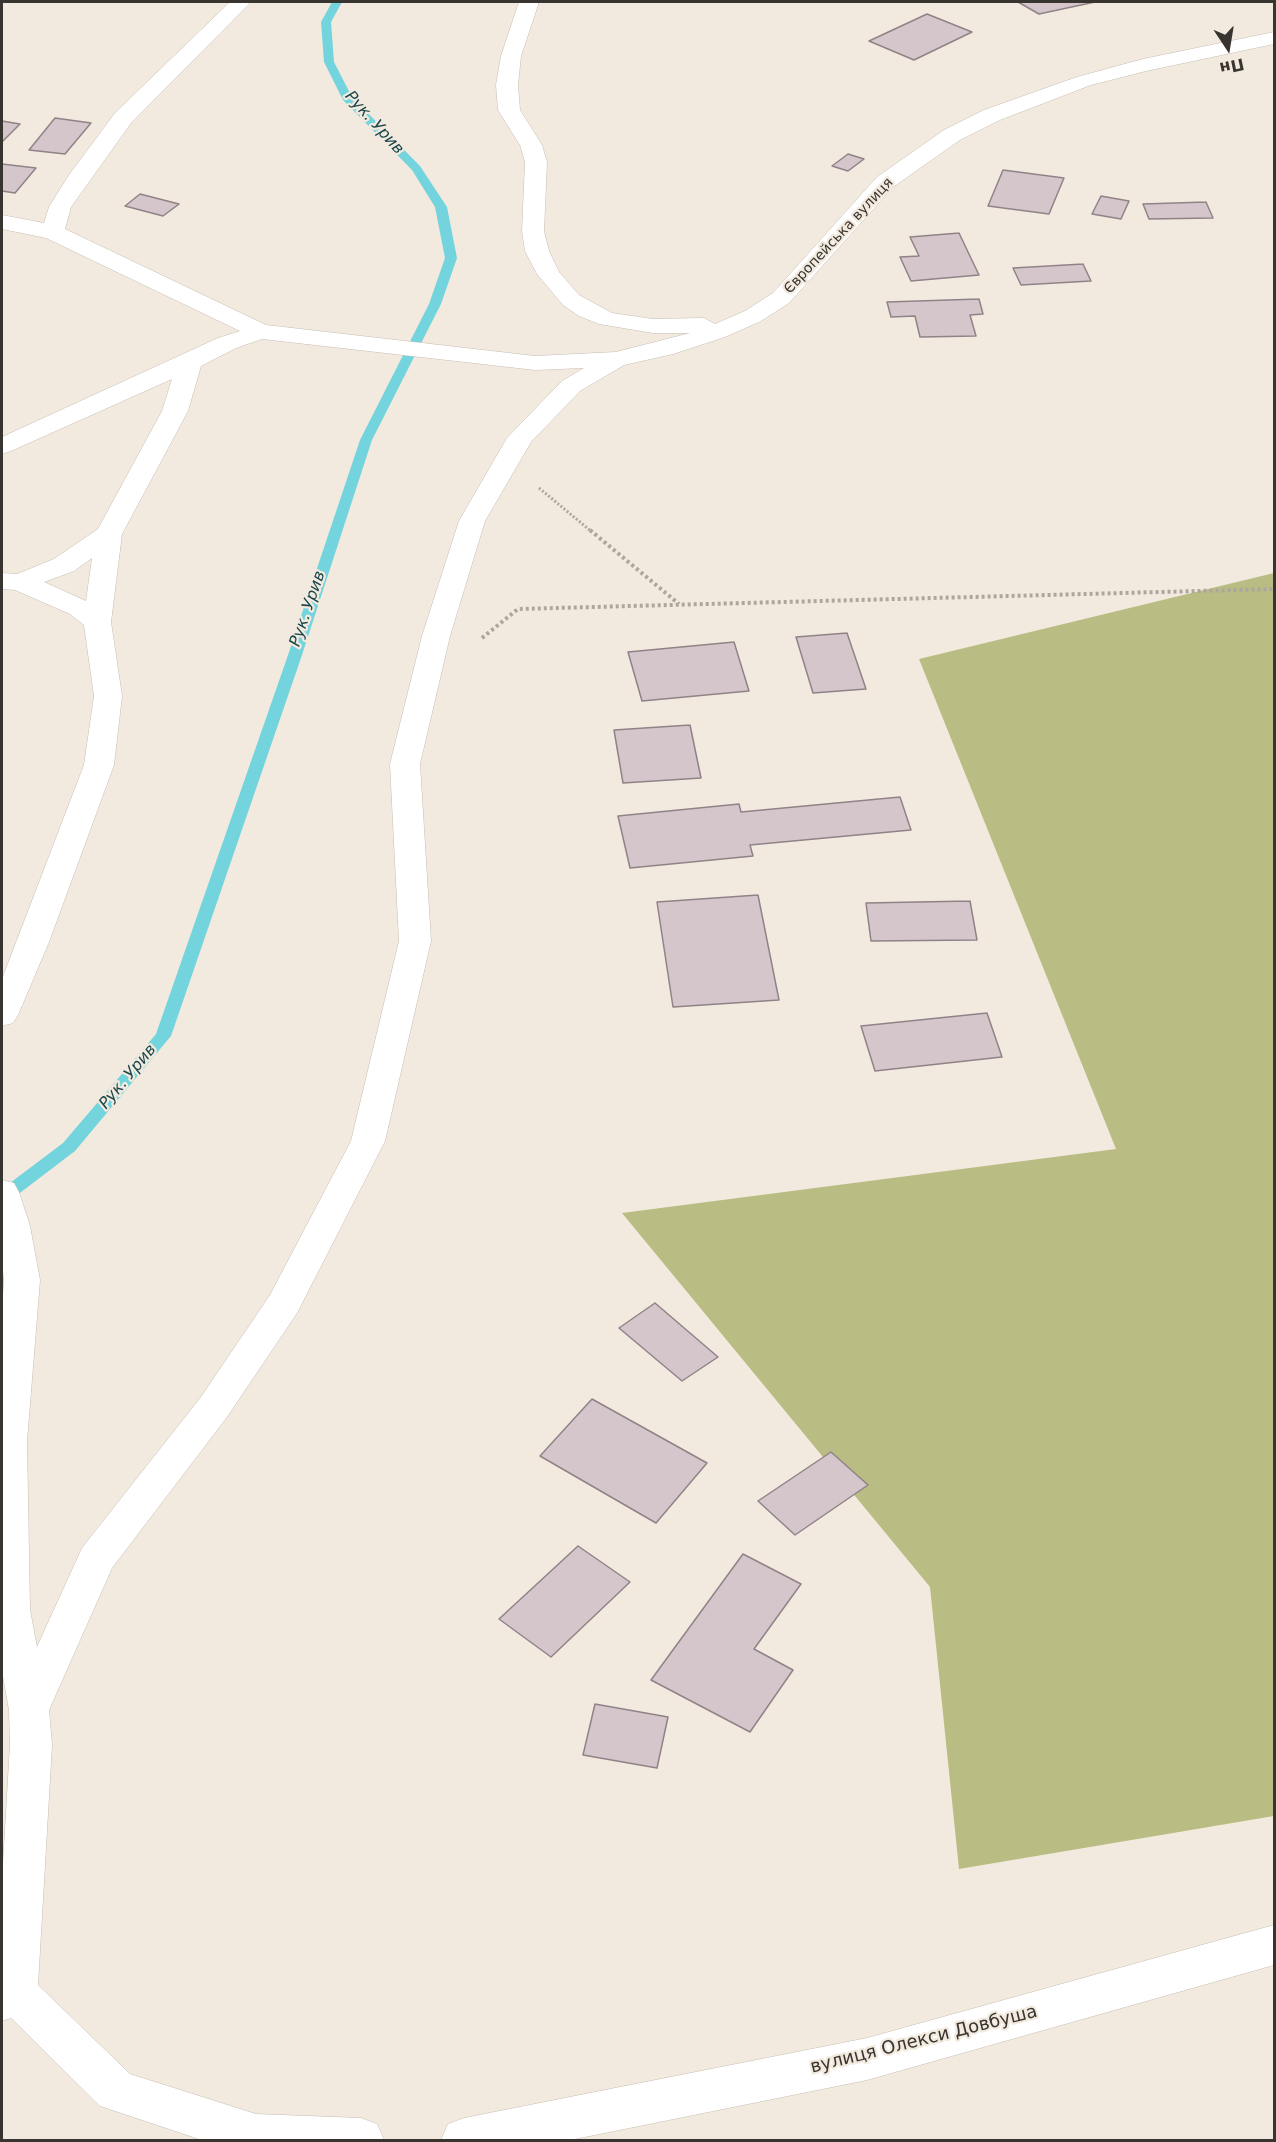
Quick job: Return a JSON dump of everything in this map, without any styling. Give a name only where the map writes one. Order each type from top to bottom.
[{"type":"street","points":[[53,232],[60,207],[80,175],[123,118],[241,2]]},
{"type":"street","points":[[529,2],[511,56],[507,85],[510,110],[531,145],[536,162],[533,231],[537,251],[549,274],[571,300],[587,311],[607,319],[629,324],[678,326],[741,321]]},
{"type":"street","name":"Європейська вулиця","points":[[616,359],[664,349],[741,321],[781,298],[885,182],[952,135],[992,115],[1084,81],[1143,65],[1275,38]]},
{"type":"street","points":[[2,222],[53,232],[261,332],[535,363],[616,359]]},
{"type":"street","points":[[2,446],[190,362],[227,343],[261,332]]},
{"type":"street","points":[[29,1710],[96,1559],[214,1407],[284,1303],[368,1141],[415,940],[405,764],[436,636],[472,521],[520,438],[571,386],[616,359]]},
{"type":"street","points":[[2,1015],[33,942],[99,765],[108,696],[97,622],[109,534],[176,411],[190,362]]},
{"type":"street","points":[[11,581],[64,565],[109,534]]},
{"type":"street","points":[[11,581],[80,608],[97,622]]},
{"type":"street","points":[[7,1209],[22,1280],[8,1441],[10,1610],[29,1710],[31,1745],[8,1997],[116,2091],[256,2136],[361,2140]]},
{"type":"street","name":"вулиця Олекси Довбуша","points":[[464,2140],[867,2059],[1275,1945]]},
{"type":"path","points":[[520,438],[525,460],[540,489],[679,605]]},
{"type":"path","points":[[425,683],[518,609],[1275,589]]},
{"type":"green space","points":[[1274,573],[1274,1816],[959,1869],[930,1587],[622,1213],[1116,1149],[919,659]]},
{"type":"building","points":[[1018,2],[1095,2],[1039,14]]},
{"type":"building","points":[[927,14],[972,32],[914,60],[869,41]]},
{"type":"building","points":[[55,118],[91,123],[65,154],[29,150]]},
{"type":"building","points":[[2,121],[20,124],[2,142]]},
{"type":"building","points":[[848,154],[864,159],[848,171],[832,166]]},
{"type":"building","points":[[2,164],[36,168],[15,193],[2,191]]},
{"type":"building","points":[[1003,170],[1064,178],[1049,214],[988,206]]},
{"type":"building","points":[[140,194],[179,204],[163,216],[125,206]]},
{"type":"building","points":[[1101,196],[1129,201],[1121,219],[1092,214]]},
{"type":"building","points":[[1206,202],[1213,218],[1149,219],[1143,204]]},
{"type":"building","points":[[959,233],[979,275],[911,281],[900,257],[919,256],[910,237]]},
{"type":"building","points":[[1083,264],[1091,281],[1021,285],[1013,268]]},
{"type":"building","points":[[979,299],[983,314],[970,315],[976,336],[920,337],[915,316],[891,317],[887,302]]},
{"type":"building","points":[[847,633],[866,689],[813,693],[796,637]]},
{"type":"building","points":[[734,642],[749,691],[642,701],[628,652]]},
{"type":"building","points":[[690,725],[701,778],[623,783],[614,730]]},
{"type":"building","points":[[900,797],[911,830],[750,845],[753,856],[630,868],[618,816],[739,804],[741,812]]},
{"type":"building","points":[[758,895],[779,1000],[673,1007],[657,902]]},
{"type":"building","points":[[970,901],[977,940],[871,941],[866,903]]},
{"type":"building","points":[[987,1013],[1002,1057],[875,1071],[861,1026]]},
{"type":"building","points":[[655,1303],[718,1357],[682,1381],[619,1328]]},
{"type":"building","points":[[592,1399],[707,1463],[656,1523],[540,1456]]},
{"type":"building","points":[[831,1452],[868,1485],[795,1535],[758,1501]]},
{"type":"building","points":[[578,1546],[630,1582],[551,1657],[499,1619]]},
{"type":"building","points":[[743,1554],[801,1584],[754,1649],[793,1670],[750,1732],[651,1680]]},
{"type":"building","points":[[595,1704],[668,1717],[657,1768],[583,1755]]},
{"type":"waterway","name":"Рук. Урив","points":[[2,1198],[69,1147],[163,1036],[294,658],[366,440],[435,304],[451,258],[441,207],[416,168],[347,98],[329,62],[326,22],[337,2]]}]
